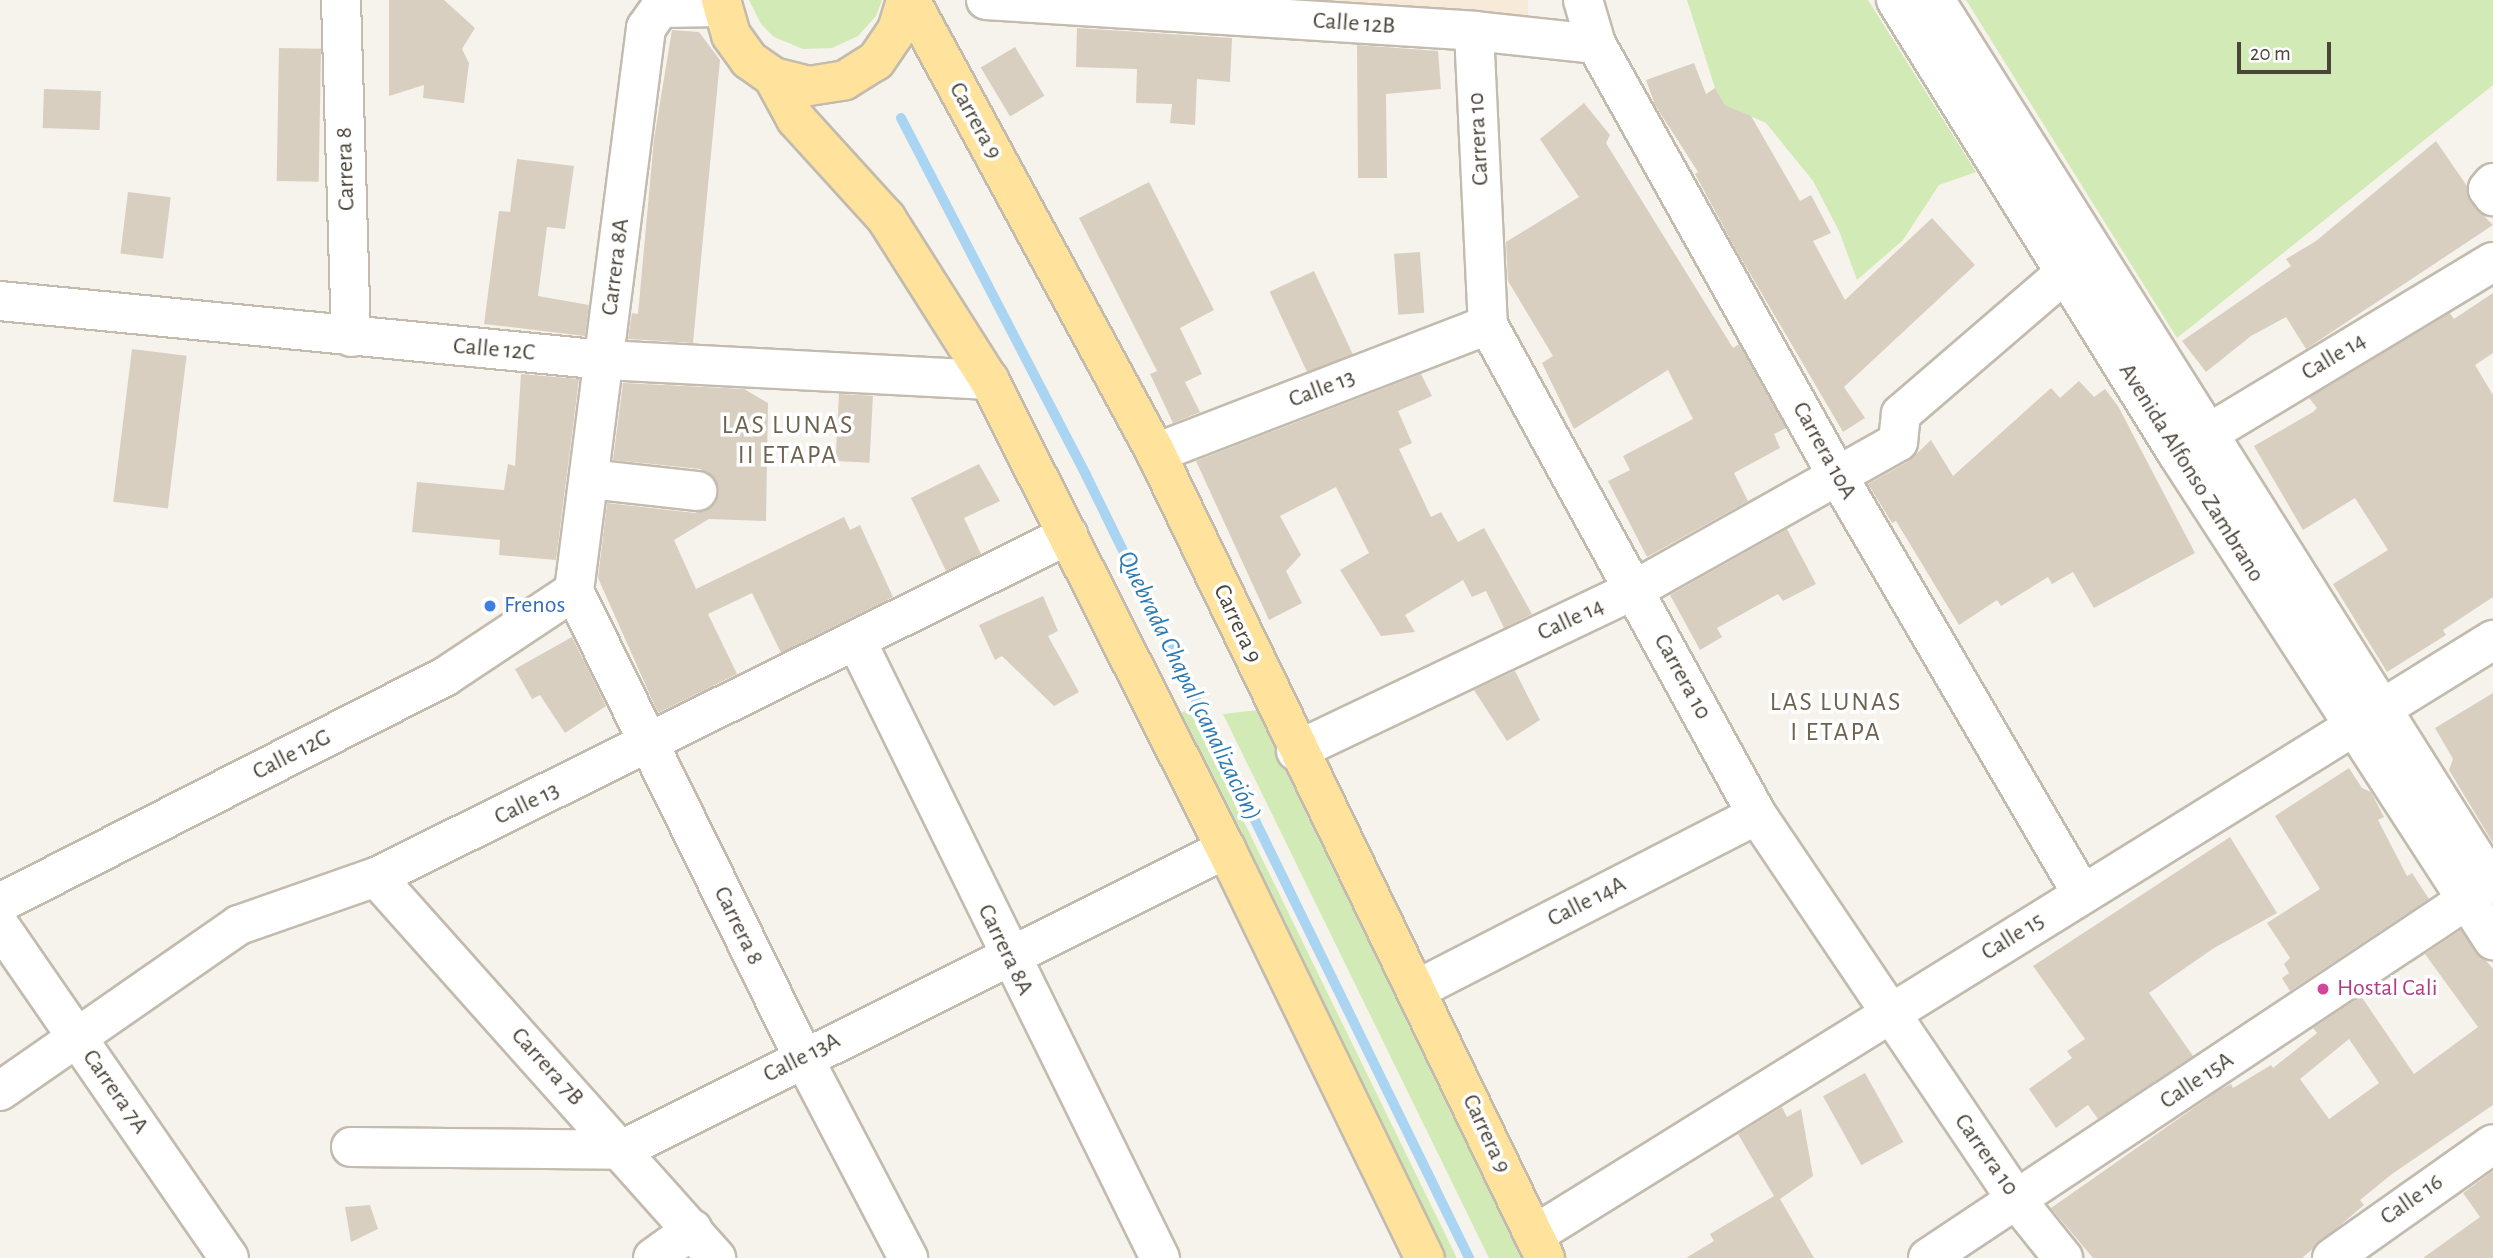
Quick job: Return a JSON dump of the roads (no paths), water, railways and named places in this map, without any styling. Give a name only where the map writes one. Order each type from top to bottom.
[{"type":"main road","points":[[722,4],[730,35],[749,60],[773,77],[809,86],[845,80],[876,61],[897,30],[908,0]]},
{"type":"main road","name":"Carrera 9","points":[[908,0],[1156,453],[1296,751],[1418,989],[1539,1246]]},
{"type":"main road","points":[[773,77],[796,119],[886,218],[989,380],[1226,849],[1425,1258]]},
{"type":"street","name":"Carrera 8","points":[[341,0],[351,337]]},
{"type":"street","name":"Calle 12B","points":[[986,0],[1474,32],[1597,44]]},
{"type":"street","name":"Carrera 10A","points":[[1583,0],[1597,44],[1839,478],[2082,894]]},
{"type":"street","name":"Avenida Alfonso Zambrano","points":[[1896,0],[2065,272],[2191,443]]},
{"type":"street","name":"Avenida Alfonso Zambrano","points":[[1935,0],[2191,443],[2479,893],[2493,940]]},
{"type":"street","name":"Carrera 8A","points":[[575,591],[646,28],[660,8],[722,4]]},
{"type":"street","name":"Carrera 10","points":[[1474,32],[1488,324],[1757,815],[2018,1202],[2063,1258]]},
{"type":"street","points":[[2493,183],[2488,188],[2493,196]]},
{"type":"street","name":"Calle 14","points":[[2191,443],[2493,262]]},
{"type":"street","name":"Calle 14","points":[[1296,751],[1634,590],[1898,443],[1901,414],[2065,272]]},
{"type":"street","name":"Calle 12C","points":[[0,301],[605,360],[989,380]]},
{"type":"street","name":"Calle 13","points":[[1156,453],[1488,324]]},
{"type":"street","points":[[589,479],[697,491]]},
{"type":"street","name":"Calle 13","points":[[0,1091],[239,925],[376,877],[1068,535]]},
{"type":"street","name":"Carrera 8","points":[[575,591],[803,1058],[908,1258]]},
{"type":"street","name":"Calle 12G","points":[[0,903],[446,676],[575,591]]},
{"type":"street","name":"Carrera 8A","points":[[856,640],[1008,957],[1160,1258]]},
{"type":"street","name":"Calle 15","points":[[1539,1246],[1889,1014],[2493,640]]},
{"type":"street","name":"Calle 14A","points":[[1418,989],[1757,815]]},
{"type":"street","name":"Calle 13A","points":[[351,1147],[621,1150],[1226,849]]},
{"type":"street","name":"Carrera 7B","points":[[376,877],[705,1244]]},
{"type":"street","name":"Calle 15A","points":[[1928,1258],[2018,1202],[2479,893]]},
{"type":"street","name":"Carrera 7A","points":[[0,926],[229,1258]]},
{"type":"street","name":"Calle 16","points":[[2332,1258],[2493,1144]]},
{"type":"street","points":[[653,1258],[705,1244]]},
{"type":"waterway","name":"Quebrada Chapal (canalización)","points":[[901,118],[1086,475],[1469,1258]]},
{"type":"place","name":"Frenos","points":[[490,606]]},
{"type":"place","name":"Hostal Cali","points":[[2323,989]]},
{"type":"district","name":"LAS LUNAS II ETAPA","points":[[788,441]]},
{"type":"district","name":"LAS LUNAS I ETAPA","points":[[1836,718]]}]
